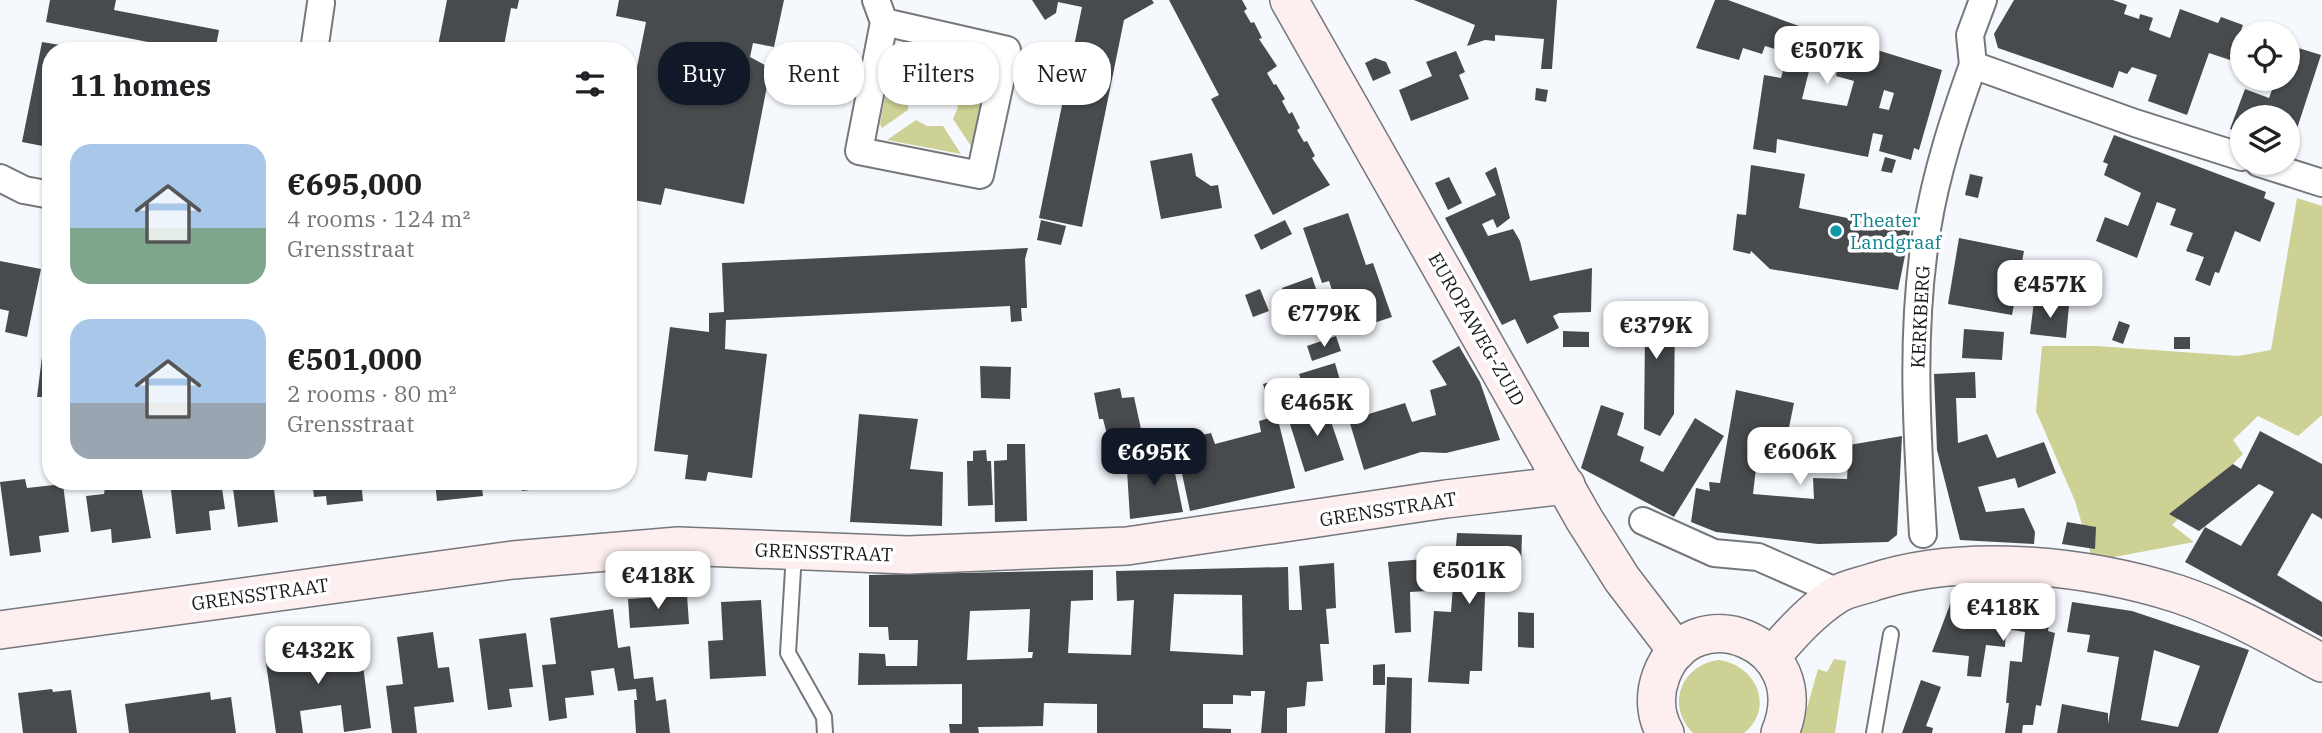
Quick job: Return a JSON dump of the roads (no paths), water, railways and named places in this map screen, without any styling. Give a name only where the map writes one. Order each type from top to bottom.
[{"type":"main road","name":"EUROPAWEG-ZUID","points":[[1289,0],[1622,579],[1677,651]]},
{"type":"main road","name":"GRENSSTRAAT","points":[[0,630],[513,560],[678,545],[908,555],[1127,545],[1566,485]]},
{"type":"main road","points":[[1772,656],[1800,624],[1840,593],[1885,578],[1934,569],[2040,567],[2130,582],[2178,594],[2231,615],[2322,663]]},
{"type":"main road","points":[[1665,733],[1657,708],[1657,687],[1664,667],[1677,651],[1705,635],[1721,633],[1749,640],[1772,656],[1781,669],[1788,700],[1780,733]]},
{"type":"street","points":[[1983,0],[1970,36],[1973,65],[2135,123],[2230,153]]},
{"type":"street","points":[[314,42],[321,3]]},
{"type":"street","points":[[880,11],[1007,50],[980,175],[859,151],[880,11]]},
{"type":"street","name":"KERKBERG","points":[[1923,534],[1916,403],[1919,298],[1937,179],[1973,65]]},
{"type":"street","points":[[2297,175],[2322,183]]},
{"type":"street","points":[[0,178],[24,190],[42,193]]},
{"type":"street","points":[[1643,521],[1714,552],[1758,557],[1840,593]]},
{"type":"lane","points":[[794,551],[788,653],[824,717],[825,733]]},
{"type":"lane","points":[[1874,733],[1891,634]]},
{"type":"place","name":"Theater Landgraaf","points":[[1836,231]]}]
